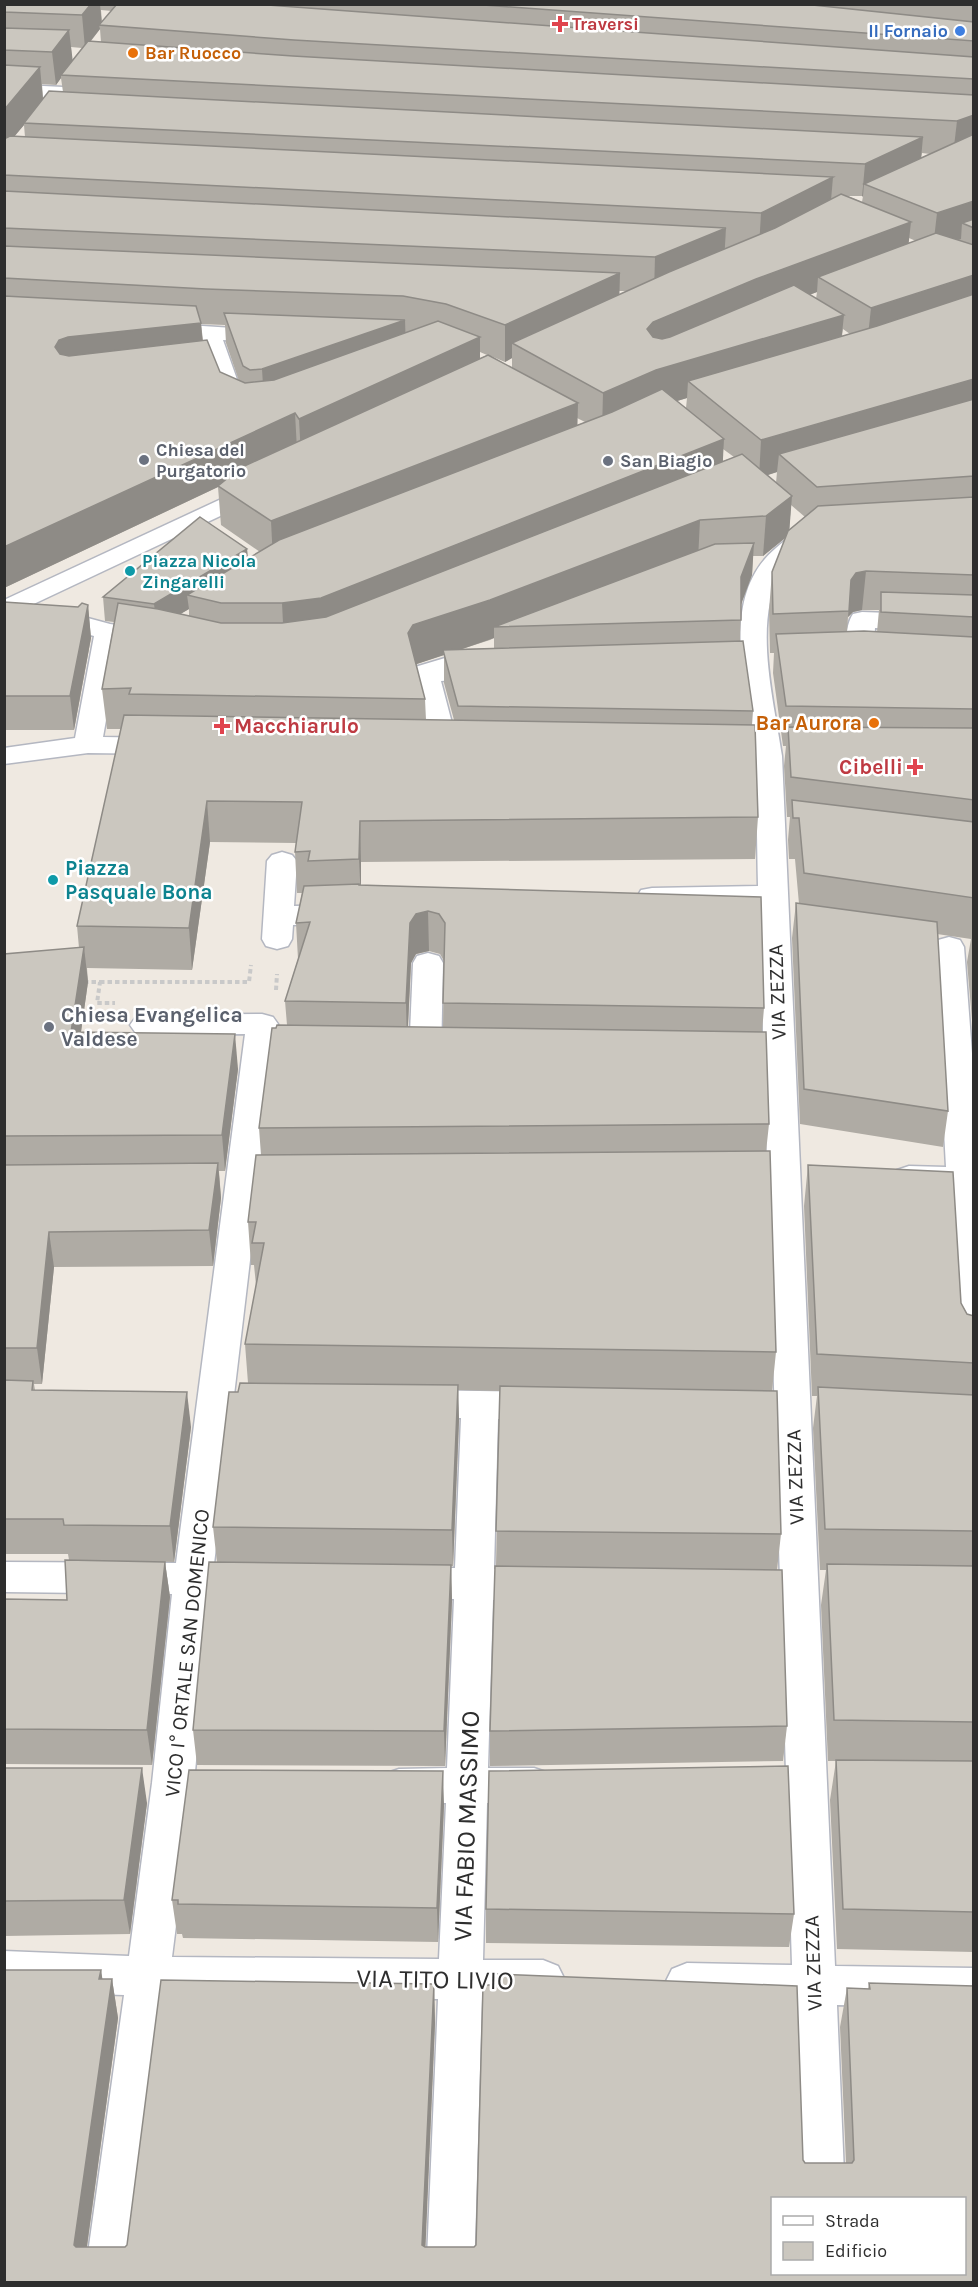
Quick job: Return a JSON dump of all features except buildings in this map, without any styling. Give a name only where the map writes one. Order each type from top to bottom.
[{"type":"street","points":[[4,90],[63,93]]},
{"type":"street","points":[[130,329],[289,337]]},
{"type":"street","points":[[209,334],[210,367],[233,403],[247,411],[267,410]]},
{"type":"street","points":[[13,606],[191,519],[277,480]]},
{"type":"street","points":[[191,519],[218,537]]},
{"type":"street","points":[[739,566],[771,565],[809,529]]},
{"type":"street","name":"VIA ZEZZA","points":[[771,565],[754,610],[755,662],[768,756],[782,827],[782,913],[767,1061],[766,1180],[792,1411],[822,2197]]},
{"type":"street","points":[[13,606],[108,633],[176,636]]},
{"type":"street","points":[[860,661],[862,620],[974,624]]},
{"type":"street","points":[[88,745],[108,633]]},
{"type":"street","points":[[425,673],[500,648]]},
{"type":"street","points":[[425,673],[519,670]]},
{"type":"street","points":[[425,673],[445,750]]},
{"type":"street","points":[[4,756],[88,745],[183,746]]},
{"type":"street","points":[[282,861],[278,928],[367,912]]},
{"type":"street","points":[[626,898],[720,894],[782,913]]},
{"type":"street","points":[[949,947],[964,1053],[973,1330]]},
{"type":"street","points":[[425,1057],[428,963]]},
{"type":"street","name":"VICO I° ORTALE SAN DOMENICO","points":[[108,2283],[174,1784],[193,1579],[217,1403],[241,1184],[268,1044],[146,1025]]},
{"type":"street","points":[[879,1179],[968,1178]]},
{"type":"street","points":[[766,1180],[819,1179]]},
{"type":"street","points":[[384,1404],[573,1407]]},
{"type":"street","name":"VIA FABIO MASSIMO","points":[[450,2283],[480,1405]]},
{"type":"street","points":[[4,1577],[252,1580]]},
{"type":"street","points":[[368,1582],[578,1585]]},
{"type":"street","points":[[361,1785],[572,1784]]},
{"type":"street","name":"VIA TITO LIVIO","points":[[4,1971],[148,1976],[579,1981]]},
{"type":"street","points":[[649,1982],[974,1988]]},
{"type":"path","points":[[78,981],[249,982]]},
{"type":"path","points":[[99,991],[100,982]]},
{"type":"place","name":"Traversi","points":[[560,24]]},
{"type":"place","name":"Il Fornaio","points":[[960,31]]},
{"type":"place","name":"Bar Ruocco","points":[[133,53]]},
{"type":"place","name":"Chiesa del Purgatorio","points":[[144,460]]},
{"type":"place","name":"San Biagio","points":[[608,461]]},
{"type":"place","name":"Piazza Nicola Zingarelli","points":[[130,571]]},
{"type":"place","name":"Bar Aurora","points":[[874,723]]},
{"type":"place","name":"Macchiarulo","points":[[222,726]]},
{"type":"place","name":"Cibelli","points":[[915,767]]},
{"type":"place","name":"Piazza Pasquale Bona","points":[[53,880]]},
{"type":"place","name":"Chiesa Evangelica Valdese","points":[[49,1027]]}]
